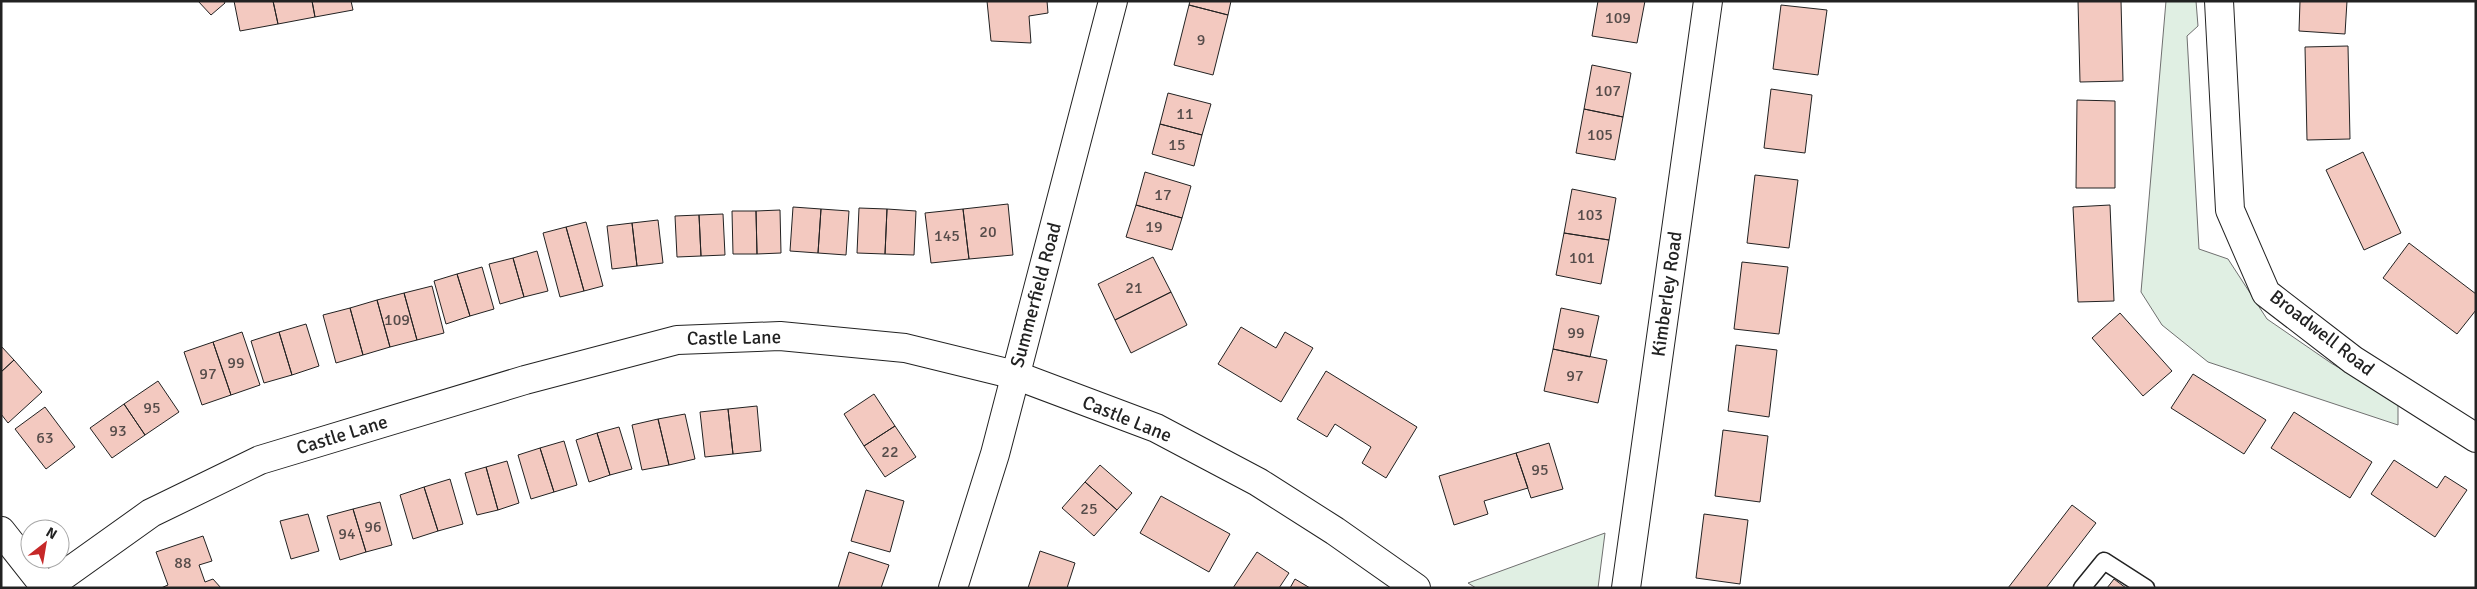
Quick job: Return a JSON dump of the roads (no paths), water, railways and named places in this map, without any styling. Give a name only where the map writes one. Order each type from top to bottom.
[{"type":"street","name":"Summerfield Road","points":[[953,588],[995,454],[1114,1]]},
{"type":"street","name":"Kimberley Road","points":[[1626,588],[1708,1]]},
{"type":"street","name":"Broadwell Road","points":[[2219,1],[2230,210],[2266,293],[2353,360],[2476,438]]},
{"type":"street","name":"Castle Lane","points":[[46,588],[151,513],[260,460],[525,380],[677,340],[780,336],[906,348],[1015,375],[1156,428],[1258,482],[1335,531],[1416,588]]},
{"type":"street","points":[[1,531],[46,588]]},
{"type":"lane","points":[[2082,588],[2104,561],[2146,588]]}]
